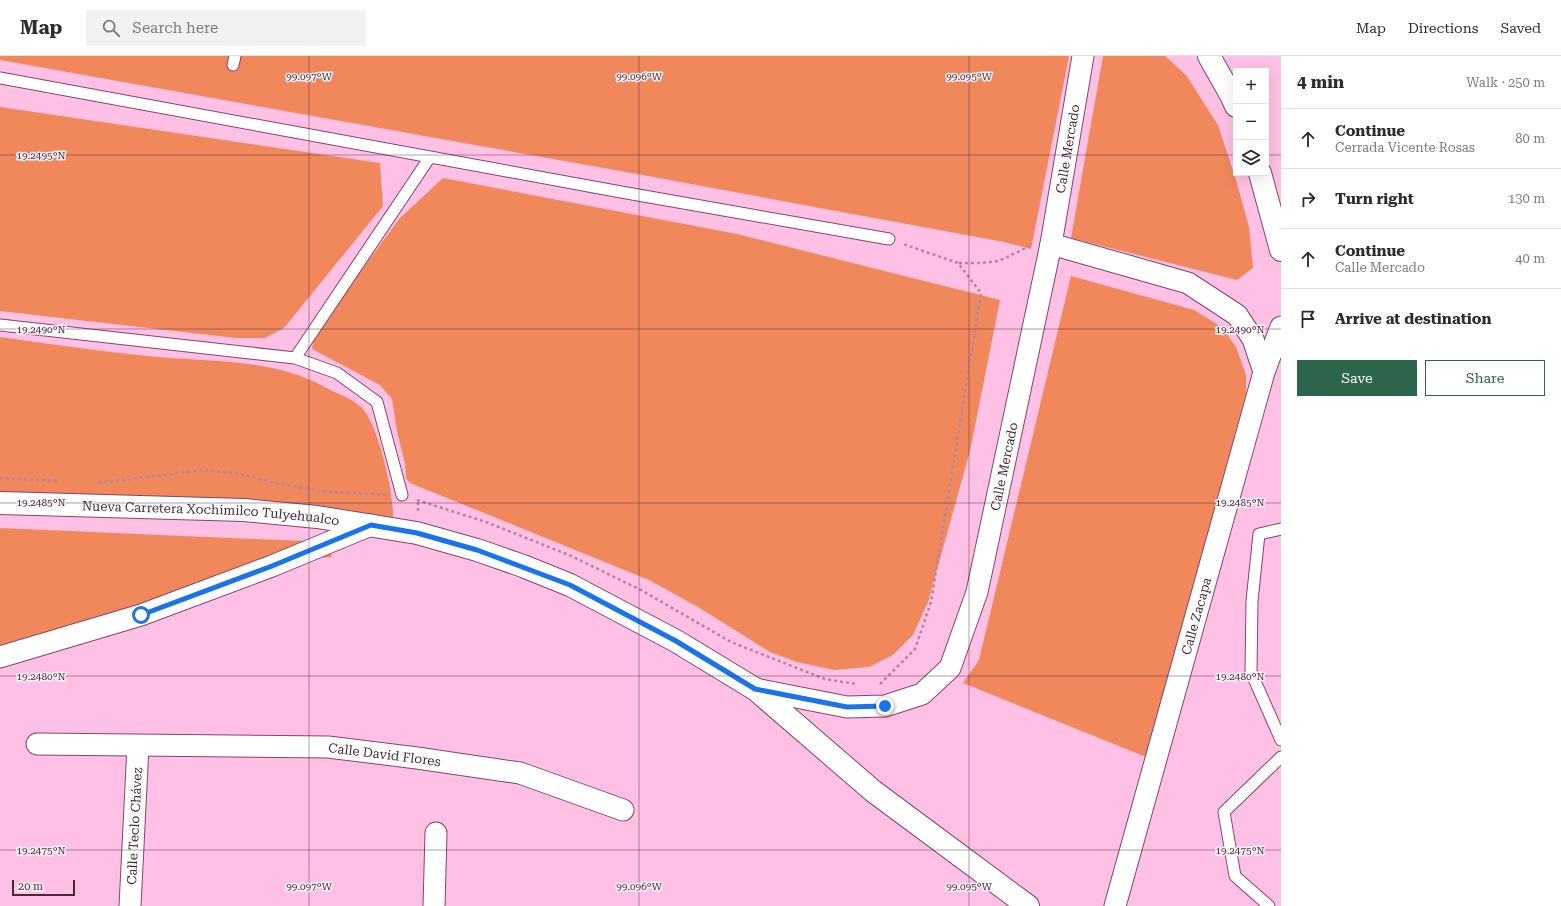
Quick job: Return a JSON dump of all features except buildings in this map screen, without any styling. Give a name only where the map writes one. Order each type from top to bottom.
[{"type":"main road","points":[[1209,56],[1235,104]]},
{"type":"main road","points":[[1261,176],[1281,250]]},
{"type":"main road","name":"Nueva Carretera Xochimilco Tulyehualco","points":[[0,503],[244,510],[317,517],[417,533],[477,550],[570,585],[676,641],[755,689],[873,791],[1028,906]]},
{"type":"street","name":"Calle Mercado","points":[[755,689],[847,707],[885,706],[922,694],[950,668],[977,592],[1051,244],[1083,56]]},
{"type":"street","points":[[1051,244],[1188,283],[1237,315],[1253,339],[1264,372]]},
{"type":"street","name":"Calle Zacapa","points":[[1115,906],[1264,372],[1281,327]]},
{"type":"street","points":[[0,657],[141,615],[272,566],[371,525]]},
{"type":"street","name":"Calle David Flores","points":[[37,744],[328,747],[520,773],[623,810]]},
{"type":"street","name":"Calle Teclo Chávez","points":[[130,906],[138,746]]},
{"type":"street","points":[[434,906],[436,833]]},
{"type":"lane","points":[[0,78],[890,239]]},
{"type":"lane","points":[[295,358],[430,157]]},
{"type":"lane","points":[[0,326],[295,358],[337,373],[377,402],[402,495]]},
{"type":"lane","points":[[1281,529],[1259,534],[1252,601],[1251,672],[1281,740]]},
{"type":"lane","points":[[1269,906],[1236,876],[1224,812],[1281,757]]},
{"type":"path","points":[[890,239],[958,263],[980,264],[999,261],[1032,245],[1051,244]]},
{"type":"path","points":[[877,688],[915,649],[931,602],[981,293],[958,263]]},
{"type":"path","points":[[93,483],[202,470],[235,473],[279,484],[330,492],[402,495],[486,522],[568,555],[641,590],[731,642],[825,679],[862,685]]},
{"type":"path","points":[[0,478],[62,482]]},
{"type":"shaded area","points":[[0,56],[1069,56],[1031,249],[1004,242],[637,174],[0,60]]},
{"type":"shaded area","points":[[1103,56],[1165,56],[1186,75],[1218,125],[1233,171],[1233,176],[1235,176],[1236,180],[1249,227],[1253,268],[1237,280],[1071,238]]},
{"type":"shaded area","points":[[0,107],[380,163],[383,206],[284,328],[265,338],[236,338],[0,311]]},
{"type":"shaded area","points":[[443,178],[737,234],[1000,300],[970,451],[928,602],[913,635],[893,655],[869,667],[834,670],[797,662],[770,652],[698,607],[649,580],[410,483],[406,478],[405,463],[397,431],[392,399],[380,385],[312,349],[314,334],[400,218]]},
{"type":"shaded area","points":[[1071,276],[1194,310],[1222,327],[1236,347],[1246,375],[1246,394],[1146,757],[963,683],[979,660]]},
{"type":"shaded area","points":[[0,337],[164,358],[254,365],[288,372],[349,398],[363,409],[375,431],[388,478],[393,507],[393,518],[0,498]]},
{"type":"shaded area","points":[[0,528],[308,541],[335,544],[331,557],[307,559],[0,661]]},
{"type":"route","points":[[141,615],[272,566],[371,525],[417,533],[477,550],[523,566],[570,585],[676,641],[755,689],[847,707],[885,706]]}]
